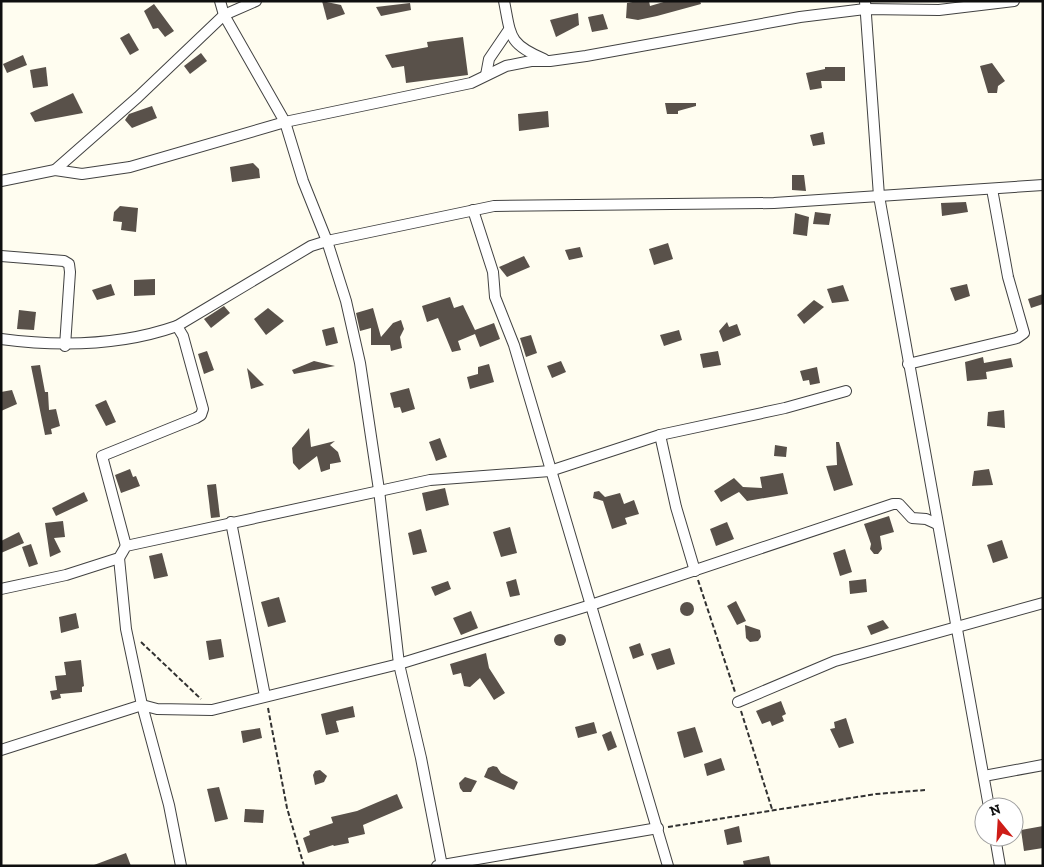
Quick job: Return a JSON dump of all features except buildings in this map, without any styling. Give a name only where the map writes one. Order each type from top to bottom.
[{"type":"street","points":[[220,1],[224,15],[286,122],[303,181],[327,241],[346,301],[360,364],[379,490],[399,664],[421,758],[440,865],[658,828]]},
{"type":"street","points":[[55,170],[138,96],[224,15],[256,1]]},
{"type":"street","points":[[504,1],[508,31],[517,44],[529,53],[550,61]]},
{"type":"street","points":[[1,181],[55,170],[82,174],[130,167],[286,122],[471,83],[482,80],[486,75],[506,66],[531,61],[550,61],[865,5],[939,10],[1014,1]]},
{"type":"street","points":[[865,5],[879,196],[955,626],[988,797]]},
{"type":"street","points":[[486,75],[489,59],[508,31]]},
{"type":"street","points":[[1,339],[65,346],[156,333],[177,326],[311,246],[494,206],[774,204],[1043,185]]},
{"type":"street","points":[[908,364],[1017,338],[1024,333],[1010,286],[992,189]]},
{"type":"street","points":[[473,210],[493,272],[496,296],[514,345],[668,866]]},
{"type":"street","points":[[1,256],[64,261],[69,264],[65,346]]},
{"type":"street","points":[[177,326],[183,336],[203,409],[201,415],[102,456],[126,546],[119,558],[126,629],[142,705],[169,805],[181,866]]},
{"type":"street","points":[[126,546],[430,480],[550,471],[660,435],[785,408],[846,391]]},
{"type":"street","points":[[660,435],[676,507],[695,571]]},
{"type":"street","points":[[1,750],[142,705],[157,709],[212,710],[399,664],[591,605],[894,504],[899,504],[912,518],[926,519],[937,524]]},
{"type":"street","points":[[231,522],[265,696]]},
{"type":"street","points":[[1,589],[66,575],[119,558]]},
{"type":"street","points":[[738,702],[835,661],[1043,603]]},
{"type":"street","points":[[984,776],[1043,765]]},
{"type":"street","points":[[997,847],[1000,866]]},
{"type":"path","points":[[695,571],[772,810]]},
{"type":"path","points":[[140,642],[212,710]]},
{"type":"path","points":[[265,696],[287,808],[304,866]]},
{"type":"path","points":[[658,828],[876,794],[925,790]]}]
